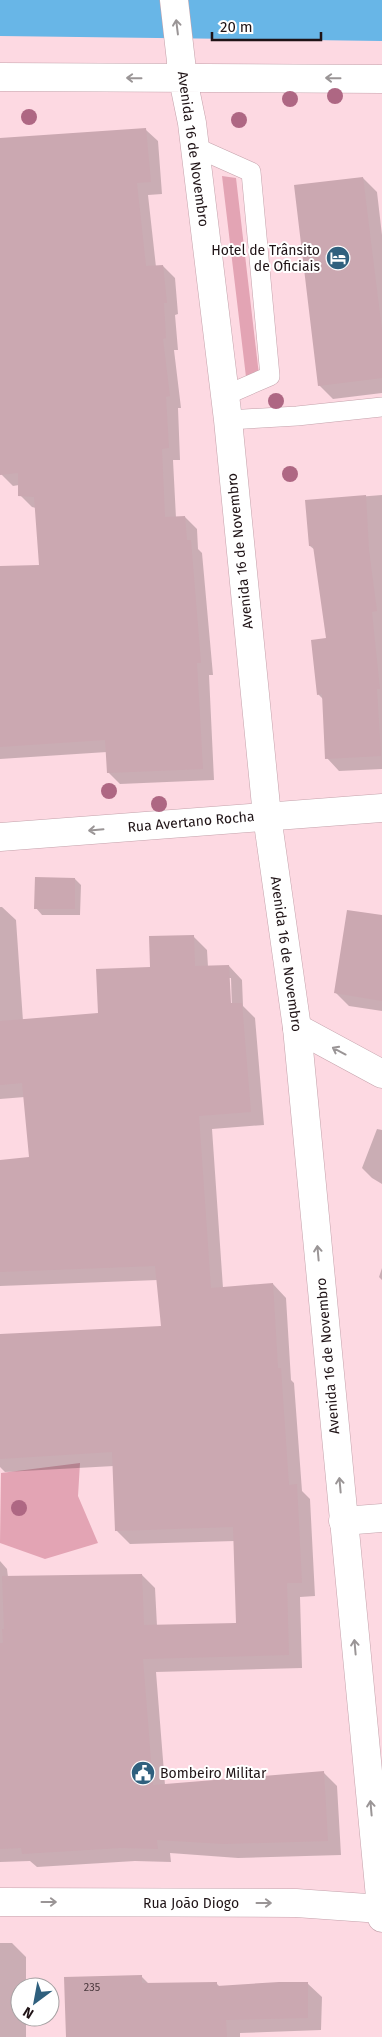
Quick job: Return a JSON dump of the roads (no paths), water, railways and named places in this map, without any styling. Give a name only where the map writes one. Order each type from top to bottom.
[{"type":"main road","name":"Avenida 16 de Novembro","points":[[174,0],[181,66],[192,122],[226,408],[267,816],[297,1028],[382,1912]]},
{"type":"main road","points":[[0,77],[181,66],[227,77],[382,79]]},
{"type":"main road","name":"Rua Avertano Rocha","points":[[0,837],[382,808]]},
{"type":"main road","points":[[297,1028],[382,1074]]},
{"type":"main road","points":[[343,1521],[382,1518]]},
{"type":"main road","name":"Rua João Diogo","points":[[0,1902],[296,1903],[382,1912]]},
{"type":"lane","points":[[195,147],[251,172],[270,376],[226,408]]},
{"type":"lane","points":[[226,408],[297,416],[382,407]]},
{"type":"water","points":[[0,0],[382,0],[382,41],[0,36]]},
{"type":"place","name":"Hotel de Trânsito de Oficiais","points":[[338,258]]},
{"type":"place","name":"Bombeiro Militar","points":[[143,1773]]}]
